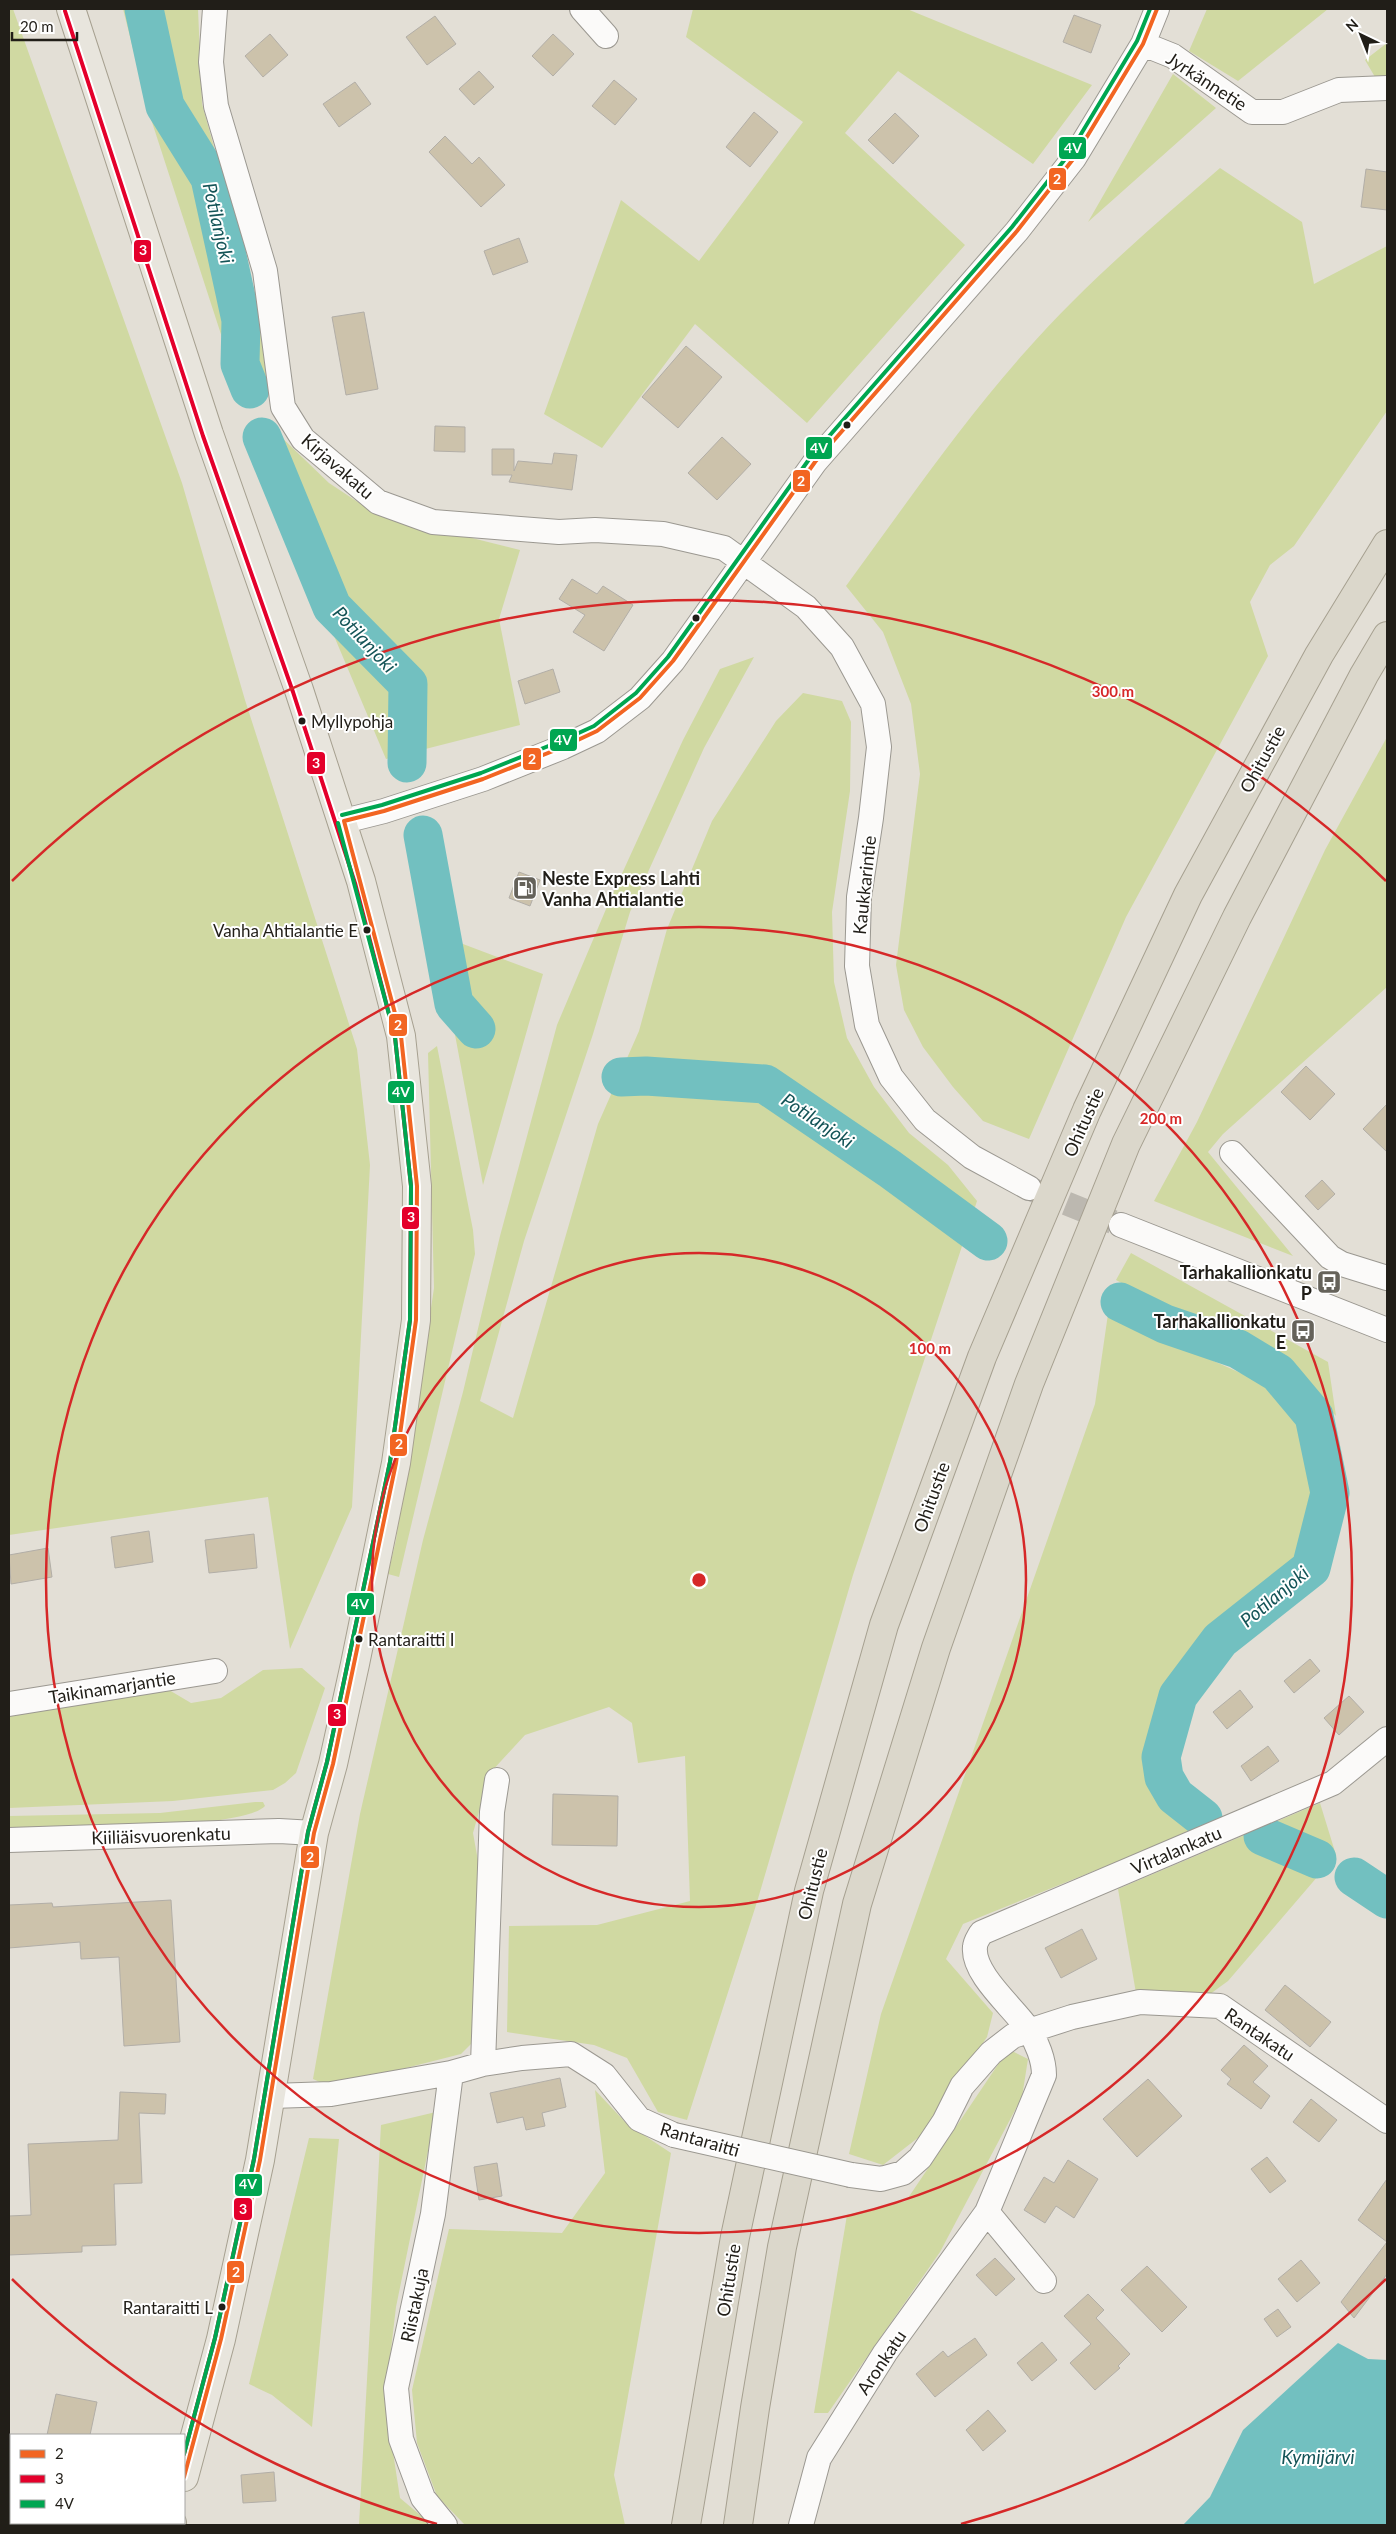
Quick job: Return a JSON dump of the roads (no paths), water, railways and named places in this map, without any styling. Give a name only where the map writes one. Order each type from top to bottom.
[{"type":"highway","name":"Ohitustie","points":[[686,2525],[735,2237],[807,1901],[884,1625],[982,1357],[1091,1101],[1188,895],[1319,655],[1387,544]]},
{"type":"highway","points":[[738,2525],[754,2408],[782,2246],[857,1904],[936,1648],[1029,1384],[1126,1144],[1242,909],[1359,683],[1387,636]]},
{"type":"main road","points":[[71,9],[209,434],[344,821],[401,1036],[417,1186],[416,1320],[394,1473],[349,1691],[314,1833],[272,2096],[221,2339],[185,2473]]},
{"type":"street","name":"Kirjavakatu","points":[[215,9],[212,27],[211,62],[216,106],[265,271],[283,407],[303,439],[378,502],[433,522],[559,532],[595,530],[663,534],[724,548],[743,561]]},
{"type":"street","points":[[582,9],[606,36]]},
{"type":"street","points":[[344,821],[384,811],[483,779],[564,747],[597,730],[640,698],[673,661],[743,561],[816,462],[1016,231],[1074,158],[1143,44],[1157,9]]},
{"type":"street","name":"Jyrkännetie","points":[[1143,44],[1173,56],[1252,112],[1283,112],[1339,90],[1387,88]]},
{"type":"street","name":"Kaukkarintie","points":[[743,561],[806,607],[830,633],[842,647],[872,704],[879,747],[859,897],[857,966],[867,1025],[891,1078],[925,1120],[972,1157],[1029,1188]]},
{"type":"street","points":[[1232,1153],[1330,1258],[1342,1264],[1387,1278]]},
{"type":"street","points":[[1120,1224],[1387,1330]]},
{"type":"street","name":"Taikinamarjantie","points":[[9,1704],[215,1671]]},
{"type":"street","name":"Virtalankatu","points":[[977,1960],[975,1946],[981,1933],[1333,1783],[1387,1739]]},
{"type":"street","points":[[484,2064],[492,1812],[497,1780]]},
{"type":"street","name":"Kiiliäisvuorenkatu","points":[[9,1840],[280,1831],[314,1833]]},
{"type":"street","name":"Aronkatu","points":[[801,2525],[819,2458],[885,2353],[987,2212],[1044,2075],[1044,2062],[1029,2029],[992,1988],[977,1960]]},
{"type":"street","name":"Rantakatu","points":[[1029,2029],[1140,2002],[1220,2006],[1387,2120]]},
{"type":"street","name":"Rantaraitti","points":[[272,2096],[330,2094],[451,2073],[484,2064],[522,2058],[571,2054],[604,2075],[639,2119],[674,2135],[850,2175],[881,2178],[903,2173],[920,2158],[935,2136],[962,2086],[991,2053],[1013,2036],[1029,2029]]},
{"type":"street","name":"Riistakuja","points":[[445,2525],[423,2498],[401,2439],[396,2388],[433,2214],[451,2073]]},
{"type":"street","points":[[987,2212],[1044,2280]]},
{"type":"water","name":"Kymijärvi","points":[[1338,2343],[1368,2359],[1387,2360],[1387,2525],[1183,2525],[1210,2497],[1243,2430]]},
{"type":"waterway","name":"Potilanjoki","points":[[144,9],[165,106],[210,178],[241,320],[240,364],[250,389]]},
{"type":"waterway","name":"Potilanjoki","points":[[262,437],[332,607],[408,684],[407,763]]},
{"type":"waterway","name":"Potilanjoki","points":[[423,835],[454,1004],[476,1029]]},
{"type":"waterway","name":"Potilanjoki","points":[[621,1077],[646,1076],[765,1084],[890,1169],[988,1241]]},
{"type":"waterway","name":"Potilanjoki","points":[[1120,1302],[1165,1324],[1238,1349],[1278,1373],[1314,1416],[1330,1493],[1311,1568],[1220,1640],[1178,1696],[1161,1757],[1164,1777],[1175,1796],[1203,1818]]},
{"type":"waterway","name":"Potilanjoki","points":[[1263,1836],[1317,1859]]},
{"type":"waterway","name":"Potilanjoki","points":[[1354,1877],[1387,1899]]},
{"type":"tunnel","points":[[1033,1190],[1113,1222]]},
{"type":"place","name":"Myllypohja","points":[[302,721]]},
{"type":"place","name":"Neste Express Lahti Vanha Ahtialantie","points":[[525,888]]},
{"type":"place","name":"Vanha Ahtialantie E","points":[[367,930]]},
{"type":"place","name":"Tarhakallionkatu P","points":[[1329,1282]]},
{"type":"place","name":"Tarhakallionkatu E","points":[[1303,1331]]},
{"type":"place","name":"Rantaraitti I","points":[[359,1639]]},
{"type":"place","name":"Rantaraitti L","points":[[222,2307]]}]
